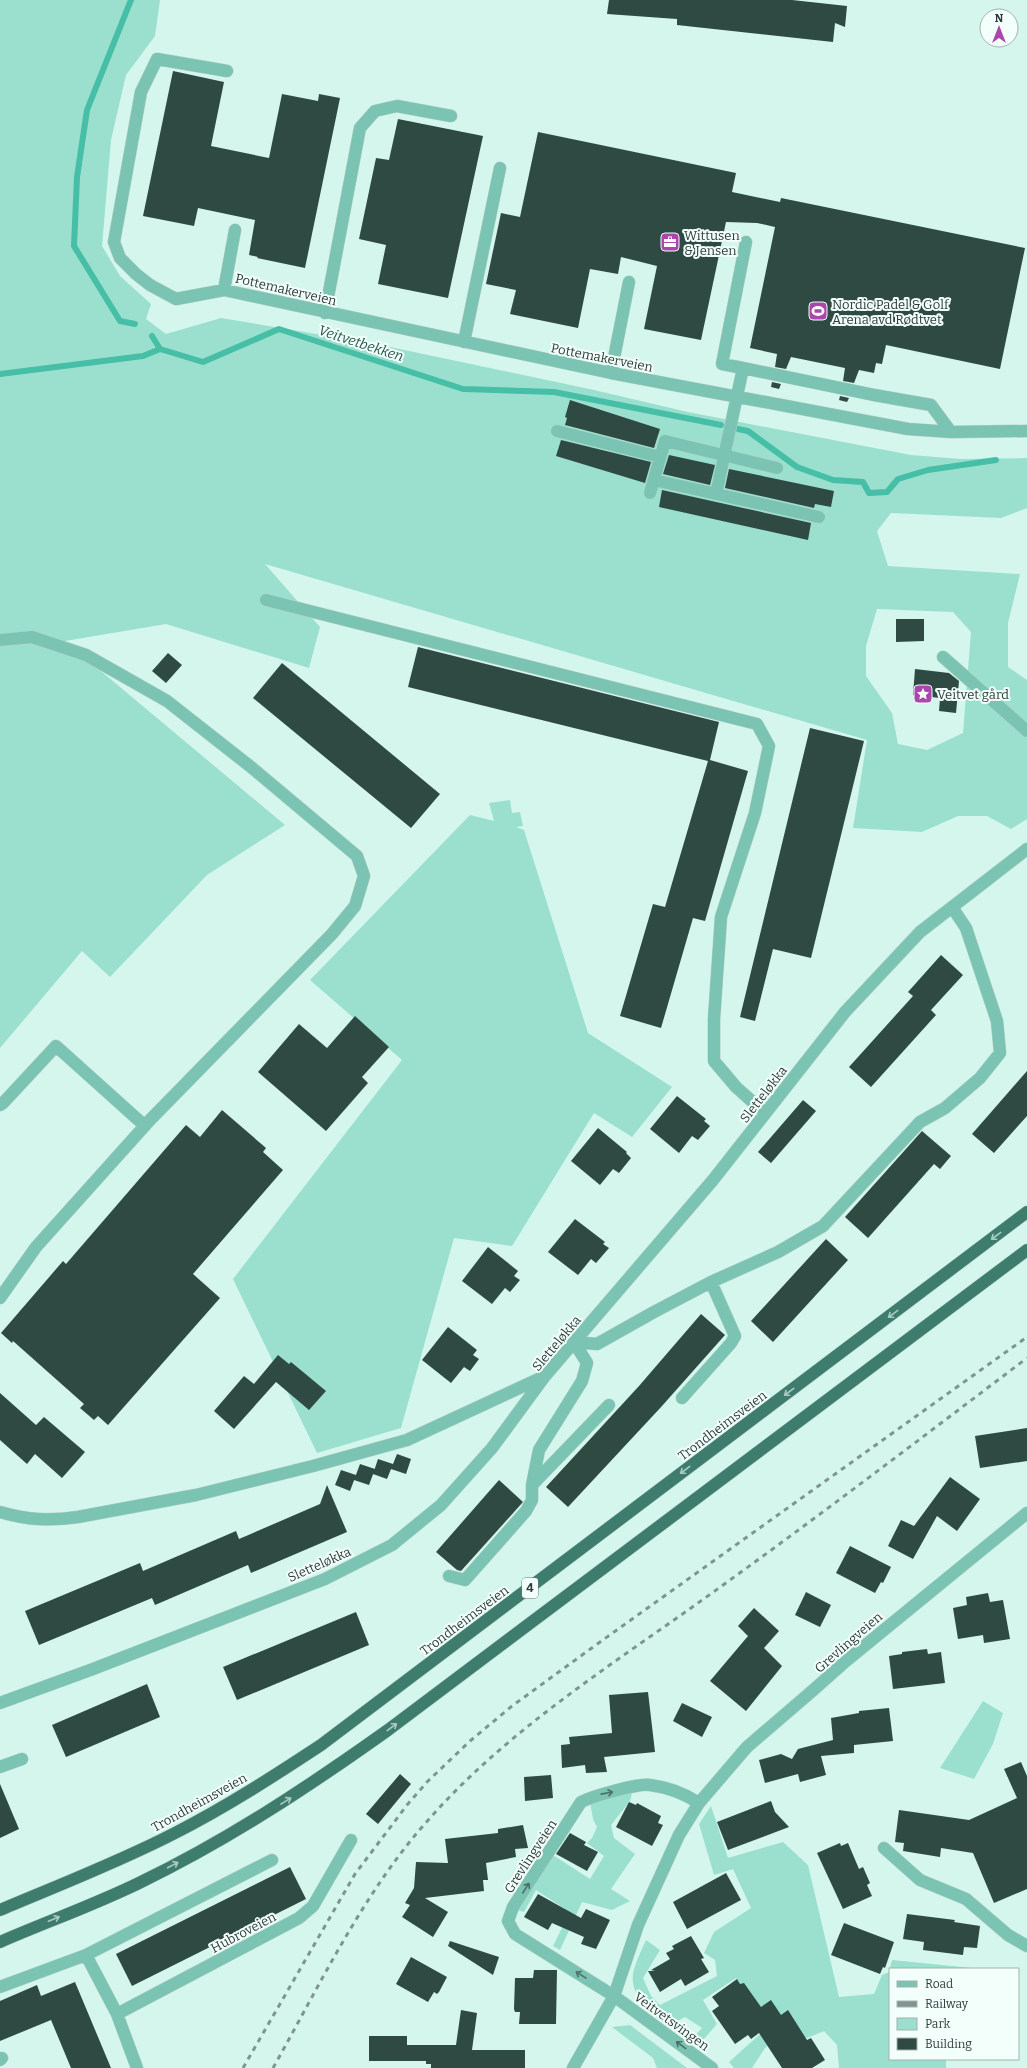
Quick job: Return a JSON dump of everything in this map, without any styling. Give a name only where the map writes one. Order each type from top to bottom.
[{"type":"highway","name":"Trondheimsveien","points":[[0,1910],[120,1860],[176,1833],[217,1810],[321,1745],[1027,1212]]},
{"type":"highway","name":"4","points":[[0,1942],[139,1884],[236,1832],[298,1794],[388,1730],[1027,1250]]},
{"type":"street","name":"Pottemakerveien","points":[[227,71],[156,59],[141,92],[114,242],[120,258],[136,274],[150,285],[176,299],[224,290],[325,313],[611,373],[908,429],[952,432],[1027,431]]},
{"type":"street","points":[[325,313],[360,128],[375,111],[397,106],[451,116]]},
{"type":"street","points":[[464,342],[500,168]]},
{"type":"street","points":[[224,290],[235,230]]},
{"type":"street","points":[[746,242],[722,364],[874,396],[931,404],[952,432]]},
{"type":"street","points":[[611,373],[629,282]]},
{"type":"street","points":[[716,494],[743,368]]},
{"type":"street","points":[[557,430],[660,457]]},
{"type":"street","points":[[650,492],[665,441],[777,468]]},
{"type":"street","points":[[654,480],[819,518]]},
{"type":"street","points":[[266,600],[757,724],[769,746],[755,814],[721,917],[716,974],[714,1061],[736,1087],[765,1113]]},
{"type":"street","points":[[0,640],[32,637],[86,655],[167,701],[251,767],[357,856],[364,876],[355,906],[332,934],[145,1126],[36,1247],[0,1298]]},
{"type":"street","points":[[943,657],[1027,731]]},
{"type":"street","name":"Sletteløkka","points":[[0,1703],[93,1669],[325,1579],[392,1545],[441,1505],[492,1448],[545,1376],[713,1180],[844,1012],[920,932],[1024,855]]},
{"type":"street","points":[[574,1342],[597,1344],[711,1282],[778,1252],[823,1226],[920,1122],[945,1108],[980,1078],[1000,1053],[997,1021],[966,928],[952,907]]},
{"type":"street","points":[[0,1105],[4,1103],[56,1046],[145,1126]]},
{"type":"street","points":[[682,1398],[731,1343],[735,1336],[711,1282]]},
{"type":"street","points":[[449,1576],[465,1580],[526,1511],[532,1500],[532,1485],[539,1450],[582,1381],[587,1363],[574,1342]]},
{"type":"street","points":[[0,1512],[23,1519],[62,1519],[78,1517],[196,1495],[299,1470],[407,1440],[545,1376]]},
{"type":"street","points":[[532,1485],[609,1406]]},
{"type":"street","name":"Grevlingveien","points":[[573,2068],[614,1996],[638,1925],[679,1835],[699,1803],[747,1747],[846,1661],[1027,1513]]},
{"type":"street","points":[[0,1766],[22,1759]]},
{"type":"street","name":"Grevlingveien","points":[[614,1996],[514,1934],[508,1921],[513,1907],[581,1802],[599,1795],[649,1785],[687,1796],[699,1803]]},
{"type":"street","name":"Hubroveien","points":[[117,2014],[299,1918],[313,1906],[351,1840]]},
{"type":"street","points":[[884,1848],[920,1880],[966,1899],[1008,1934],[1027,1946]]},
{"type":"street","points":[[0,1987],[86,1955],[272,1860]]},
{"type":"street","points":[[86,1955],[117,2014],[137,2068]]},
{"type":"street","name":"Veitvetsvingen","points":[[614,1996],[712,2068]]},
{"type":"green space","points":[[0,0],[160,0],[155,36],[126,75],[111,140],[102,246],[120,276],[151,304],[146,319],[166,334],[221,318],[376,344],[594,390],[688,412],[911,455],[961,459],[1027,458],[1027,508],[1001,518],[891,513],[877,531],[888,566],[1020,574],[1008,623],[1008,667],[1027,680],[1027,819],[1011,829],[987,816],[958,816],[922,832],[853,828],[867,740],[265,564],[320,627],[309,668],[166,624],[65,641],[285,825],[207,875],[110,977],[82,951],[0,1048]],"holes":[[[877,609],[953,612],[971,632],[963,733],[927,750],[898,744],[892,713],[866,676],[866,646]]]},
{"type":"green space","points":[[510,800],[512,813],[520,812],[523,826],[516,827],[524,830],[588,1033],[672,1087],[632,1137],[594,1113],[512,1246],[454,1238],[401,1428],[317,1453],[233,1279],[402,1060],[310,980],[470,815],[494,821],[489,803]]},
{"type":"green space","points":[[983,1701],[1003,1713],[993,1744],[974,1779],[940,1768]]},
{"type":"green space","points":[[632,1793],[630,1801],[611,1825],[614,1838],[635,1854],[611,1889],[630,1901],[612,1910],[582,1902],[560,1950],[553,1946],[567,1918],[564,1915],[565,1909],[536,1890],[524,1912],[517,1910],[550,1853],[590,1879],[604,1856],[587,1843],[592,1838],[597,1827],[593,1819],[590,1802]]},
{"type":"green space","points":[[711,1806],[728,1858],[783,1842],[808,1865],[839,1997],[874,1994],[882,1975],[889,1972],[889,2060],[946,2060],[946,2068],[839,2068],[837,2045],[824,2031],[807,2038],[783,2033],[765,2048],[752,2068],[734,2068],[729,2062],[768,2027],[736,1978],[703,2000],[717,2024],[697,2047],[690,2041],[702,2028],[685,2017],[668,2026],[647,2009],[637,1995],[633,1978],[635,1965],[646,1940],[660,1950],[643,1978],[651,1996],[660,2005],[717,1976],[715,1960],[704,1953],[714,1932],[751,1908],[733,1869],[714,1875],[699,1824]]},
{"type":"green space","points":[[892,1960],[972,1968],[890,1968]]},
{"type":"green space","points":[[630,2025],[687,2068],[657,2068],[653,2058],[612,2027]]},
{"type":"building","points":[[609,0],[792,0],[847,6],[845,27],[835,23],[833,42],[677,25],[677,19],[607,14]]},
{"type":"building","points":[[173,71],[224,82],[211,146],[269,158],[282,94],[318,101],[319,94],[340,98],[305,268],[249,255],[255,220],[198,208],[194,226],[143,216]]},
{"type":"building","points":[[398,119],[483,136],[448,298],[378,284],[386,245],[359,239],[376,158],[389,160]]},
{"type":"building","points":[[538,132],[736,173],[732,192],[780,202],[781,198],[1025,248],[1000,369],[886,345],[882,364],[876,363],[874,373],[859,370],[854,383],[843,381],[845,368],[791,357],[786,369],[775,367],[777,354],[750,348],[775,227],[757,223],[726,222],[701,340],[644,329],[657,266],[621,257],[618,274],[590,269],[578,328],[510,314],[516,290],[486,284],[501,213],[520,217]]},
{"type":"building","points":[[772,382],[781,384],[779,389],[771,387]]},
{"type":"building","points":[[840,396],[849,398],[847,402],[839,400]]},
{"type":"building","points":[[570,400],[660,429],[654,448],[565,425],[567,418],[565,417]]},
{"type":"building","points":[[561,440],[651,462],[645,483],[556,456]]},
{"type":"building","points":[[669,455],[715,465],[710,485],[663,474]]},
{"type":"building","points":[[729,469],[834,491],[831,507],[815,504],[814,508],[725,488]]},
{"type":"building","points":[[662,490],[811,523],[808,540],[659,507]]},
{"type":"building","points":[[896,619],[924,619],[924,641],[896,642]]},
{"type":"building","points":[[418,647],[719,722],[710,760],[748,771],[705,921],[693,918],[661,1028],[620,1016],[653,904],[665,907],[708,761],[408,687]]},
{"type":"building","points":[[168,653],[182,665],[166,683],[152,671]]},
{"type":"building","points":[[282,663],[440,794],[411,828],[253,698]]},
{"type":"building","points":[[915,669],[949,673],[959,681],[956,713],[939,711],[940,698],[913,695]]},
{"type":"building","points":[[810,728],[864,741],[811,958],[773,949],[755,1021],[740,1017]]},
{"type":"building","points":[[941,955],[963,975],[931,1010],[936,1015],[871,1087],[849,1067],[913,996],[908,992]]},
{"type":"building","points":[[355,1016],[389,1047],[362,1077],[368,1083],[326,1131],[258,1072],[299,1024],[327,1048]]},
{"type":"building","points":[[1027,1071],[1027,1116],[994,1153],[972,1134]]},
{"type":"building","points":[[677,1096],[706,1119],[704,1121],[710,1126],[698,1140],[692,1136],[679,1153],[650,1129]]},
{"type":"building","points":[[803,1100],[816,1111],[771,1163],[758,1152]]},
{"type":"building","points":[[222,1110],[266,1148],[263,1152],[283,1170],[193,1274],[220,1298],[108,1425],[98,1416],[94,1420],[80,1408],[84,1404],[13,1341],[12,1343],[1,1333],[63,1261],[66,1264],[186,1125],[200,1137]]},
{"type":"building","points":[[598,1128],[627,1152],[626,1153],[631,1158],[619,1173],[613,1169],[600,1185],[571,1161]]},
{"type":"building","points":[[922,1131],[951,1156],[940,1169],[934,1164],[868,1238],[845,1217]]},
{"type":"building","points":[[575,1219],[605,1242],[603,1244],[609,1248],[596,1263],[591,1259],[578,1275],[548,1252]]},
{"type":"building","points":[[826,1239],[848,1260],[773,1342],[751,1321]]},
{"type":"building","points":[[488,1247],[518,1271],[514,1276],[520,1280],[510,1292],[505,1288],[492,1304],[462,1281]]},
{"type":"building","points":[[701,1314],[725,1335],[662,1406],[568,1507],[546,1487],[639,1386]]},
{"type":"building","points":[[448,1327],[477,1350],[473,1355],[479,1359],[470,1371],[464,1367],[451,1383],[422,1360]]},
{"type":"building","points":[[278,1355],[289,1364],[291,1362],[326,1391],[309,1410],[276,1382],[234,1429],[214,1411],[244,1376],[254,1384]]},
{"type":"building","points":[[0,1393],[36,1425],[44,1417],[85,1452],[62,1478],[35,1454],[27,1464],[0,1440]]},
{"type":"building","points":[[1027,1428],[1027,1461],[980,1468],[975,1436]]},
{"type":"building","points":[[397,1454],[411,1459],[406,1474],[391,1469]]},
{"type":"building","points":[[378,1459],[393,1464],[387,1479],[373,1474]]},
{"type":"building","points":[[360,1464],[375,1469],[369,1485],[354,1480]]},
{"type":"building","points":[[341,1470],[356,1475],[350,1491],[335,1485]]},
{"type":"building","points":[[950,1477],[980,1499],[957,1531],[937,1516],[913,1559],[888,1546],[901,1520],[914,1526]]},
{"type":"building","points":[[499,1480],[523,1502],[461,1571],[457,1570],[436,1552]]},
{"type":"building","points":[[327,1485],[347,1532],[251,1573],[248,1565],[155,1605],[152,1598],[39,1645],[25,1611],[140,1563],[143,1571],[236,1531],[239,1539],[320,1504]]},
{"type":"building","points":[[850,1546],[891,1567],[883,1583],[881,1582],[875,1593],[836,1573]]},
{"type":"building","points":[[806,1592],[831,1605],[820,1627],[795,1615]]},
{"type":"building","points":[[988,1593],[990,1602],[1003,1600],[1010,1639],[984,1643],[983,1635],[958,1639],[953,1608],[967,1605],[966,1597]]},
{"type":"building","points":[[754,1608],[779,1631],[764,1648],[782,1666],[746,1711],[710,1681],[748,1636],[738,1626]]},
{"type":"building","points":[[356,1612],[369,1645],[237,1700],[223,1667]]},
{"type":"building","points":[[927,1649],[928,1654],[941,1652],[945,1683],[893,1689],[889,1656],[902,1654],[902,1652]]},
{"type":"building","points":[[147,1684],[160,1717],[66,1757],[52,1725]]},
{"type":"building","points":[[648,1692],[655,1752],[604,1757],[607,1772],[586,1773],[585,1765],[562,1768],[561,1745],[570,1744],[569,1737],[612,1733],[609,1695]]},
{"type":"building","points":[[682,1703],[712,1717],[702,1737],[673,1721]]},
{"type":"building","points":[[889,1708],[893,1741],[854,1745],[854,1753],[821,1756],[826,1775],[800,1782],[798,1774],[765,1783],[759,1760],[781,1754],[792,1759],[798,1749],[833,1740],[831,1718],[859,1713],[859,1711]]},
{"type":"building","points":[[1021,1762],[1027,1776],[1027,1889],[994,1903],[973,1853],[941,1848],[940,1857],[903,1851],[904,1843],[895,1842],[899,1810],[969,1820],[1017,1798],[1004,1769]]},
{"type":"building","points":[[400,1774],[411,1784],[378,1824],[366,1814]]},
{"type":"building","points":[[551,1775],[553,1798],[525,1801],[524,1777]]},
{"type":"building","points":[[0,1784],[19,1829],[0,1838]]},
{"type":"building","points":[[771,1801],[775,1812],[789,1827],[728,1850],[717,1822]]},
{"type":"building","points":[[629,1802],[636,1805],[637,1803],[661,1816],[658,1823],[663,1825],[652,1846],[616,1827]]},
{"type":"building","points":[[523,1825],[528,1848],[515,1849],[516,1857],[486,1863],[488,1880],[483,1880],[484,1891],[425,1898],[448,1912],[433,1937],[402,1917],[410,1905],[405,1903],[414,1888],[416,1862],[448,1863],[445,1839],[498,1833],[498,1829]]},
{"type":"building","points":[[570,1833],[586,1842],[584,1845],[598,1852],[587,1871],[556,1854]]},
{"type":"building","points":[[840,1843],[841,1846],[848,1843],[859,1869],[863,1867],[870,1883],[867,1885],[872,1896],[843,1909],[817,1853]]},
{"type":"building","points":[[290,1867],[306,1899],[132,1986],[116,1954]]},
{"type":"building","points":[[726,1873],[741,1900],[687,1929],[673,1902]]},
{"type":"building","points":[[538,1894],[581,1918],[586,1909],[610,1920],[596,1949],[581,1944],[584,1937],[552,1923],[548,1930],[524,1917]]},
{"type":"building","points":[[907,1914],[955,1920],[954,1922],[980,1926],[977,1948],[964,1947],[963,1955],[923,1950],[924,1942],[903,1939]]},
{"type":"building","points":[[844,1923],[894,1942],[885,1968],[883,1967],[880,1974],[831,1955]]},
{"type":"building","points":[[691,1936],[704,1958],[701,1959],[709,1972],[685,1986],[681,1979],[660,1992],[648,1971],[655,1971],[651,1970],[670,1959],[666,1953],[674,1949],[672,1946]]},
{"type":"building","points":[[450,1941],[499,1957],[493,1975],[448,1946]]},
{"type":"building","points":[[411,1957],[447,1977],[439,1992],[437,1994],[434,1992],[428,2002],[396,1984]]},
{"type":"building","points":[[534,1970],[557,1970],[556,2024],[519,2024],[520,2012],[515,2012],[514,2009],[515,1978],[533,1978]]},
{"type":"building","points":[[737,1979],[740,1984],[744,1983],[761,2007],[771,2000],[781,2015],[788,2010],[807,2040],[811,2038],[825,2060],[812,2068],[782,2068],[759,2033],[751,2039],[748,2035],[735,2044],[712,2011],[719,2006],[712,1997]]},
{"type":"building","points":[[75,1982],[111,2068],[71,2068],[51,2020],[0,2041],[0,2001],[37,1985],[41,1996]]},
{"type":"building","points":[[461,2010],[477,2013],[472,2050],[525,2050],[525,2068],[431,2068],[431,2064],[426,2064],[426,2061],[369,2061],[369,2036],[407,2036],[407,2045],[456,2045]]},
{"type":"waterway","points":[[131,0],[87,110],[77,177],[74,246],[120,321],[135,324]]},
{"type":"waterway","name":"Veitvetbekken","points":[[0,374],[143,356],[160,349],[203,362],[279,329],[463,389],[554,392],[721,425]]},
{"type":"waterway","points":[[152,336],[160,349]]},
{"type":"waterway","name":"Veitvetbekken","points":[[738,429],[748,431],[797,467],[833,480],[863,482],[869,493],[887,492],[898,479],[928,470],[996,460]]},
{"type":"railway","points":[[243,2068],[355,1874],[407,1805],[427,1782],[470,1741],[512,1706],[600,1642],[1027,1337]]},
{"type":"railway","points":[[273,2068],[345,1938],[384,1876],[406,1846],[460,1786],[493,1756],[561,1700],[786,1539],[1027,1358]]},
{"type":"place","name":"Wittusen & Jensen","points":[[670,242]]},
{"type":"place","name":"Nordic Padel & Golf Arena avd Rødtvet","points":[[818,311]]},
{"type":"place","name":"Veitvet gård","points":[[923,694]]}]
